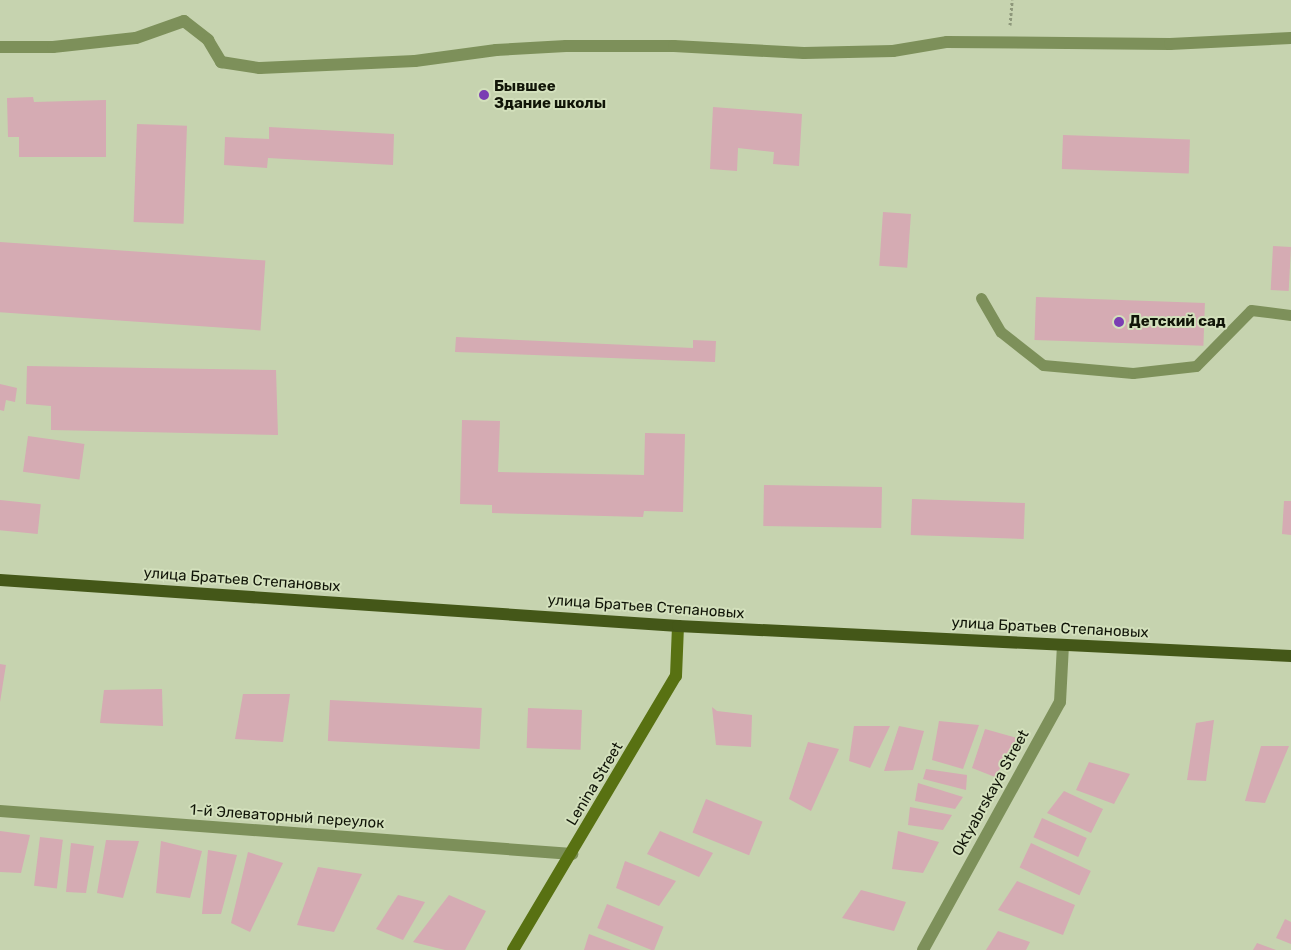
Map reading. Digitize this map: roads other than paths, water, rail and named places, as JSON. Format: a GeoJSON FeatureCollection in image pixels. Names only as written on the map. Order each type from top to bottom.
{"type":"FeatureCollection","features":[{"type":"Feature","properties":{"kind":"main road","name":"улица Братьев Степановых"},"geometry":{"type":"LineString","coordinates":[[0,580],[678,626],[1291,656]]}},
{"type":"Feature","properties":{"kind":"main road","name":"Lenina Street"},"geometry":{"type":"LineString","coordinates":[[513,950],[572,854],[676,676],[678,626]]}},
{"type":"Feature","properties":{"kind":"street"},"geometry":{"type":"LineString","coordinates":[[0,47],[52,47],[136,38],[184,21],[208,40],[221,62],[260,68],[415,61],[496,50],[566,46],[674,46],[804,53],[892,51],[947,42],[1170,44],[1291,38]]}},
{"type":"Feature","properties":{"kind":"street","name":"Oktyabrskaya Street"},"geometry":{"type":"LineString","coordinates":[[923,950],[1060,702],[1064,645]]}},
{"type":"Feature","properties":{"kind":"street","name":"1-й Элеваторный переулок"},"geometry":{"type":"LineString","coordinates":[[0,811],[572,854]]}},
{"type":"Feature","properties":{"kind":"lane"},"geometry":{"type":"LineString","coordinates":[[981,298],[1001,332],[1043,365],[1133,373],[1196,366],[1251,310],[1291,316]]}},
{"type":"Feature","properties":{"kind":"place","name":"Бывшее Здание школы"},"geometry":{"type":"Point","coordinates":[484,95]}},
{"type":"Feature","properties":{"kind":"place","name":"Детский сад"},"geometry":{"type":"Point","coordinates":[1119,322]}}]}
